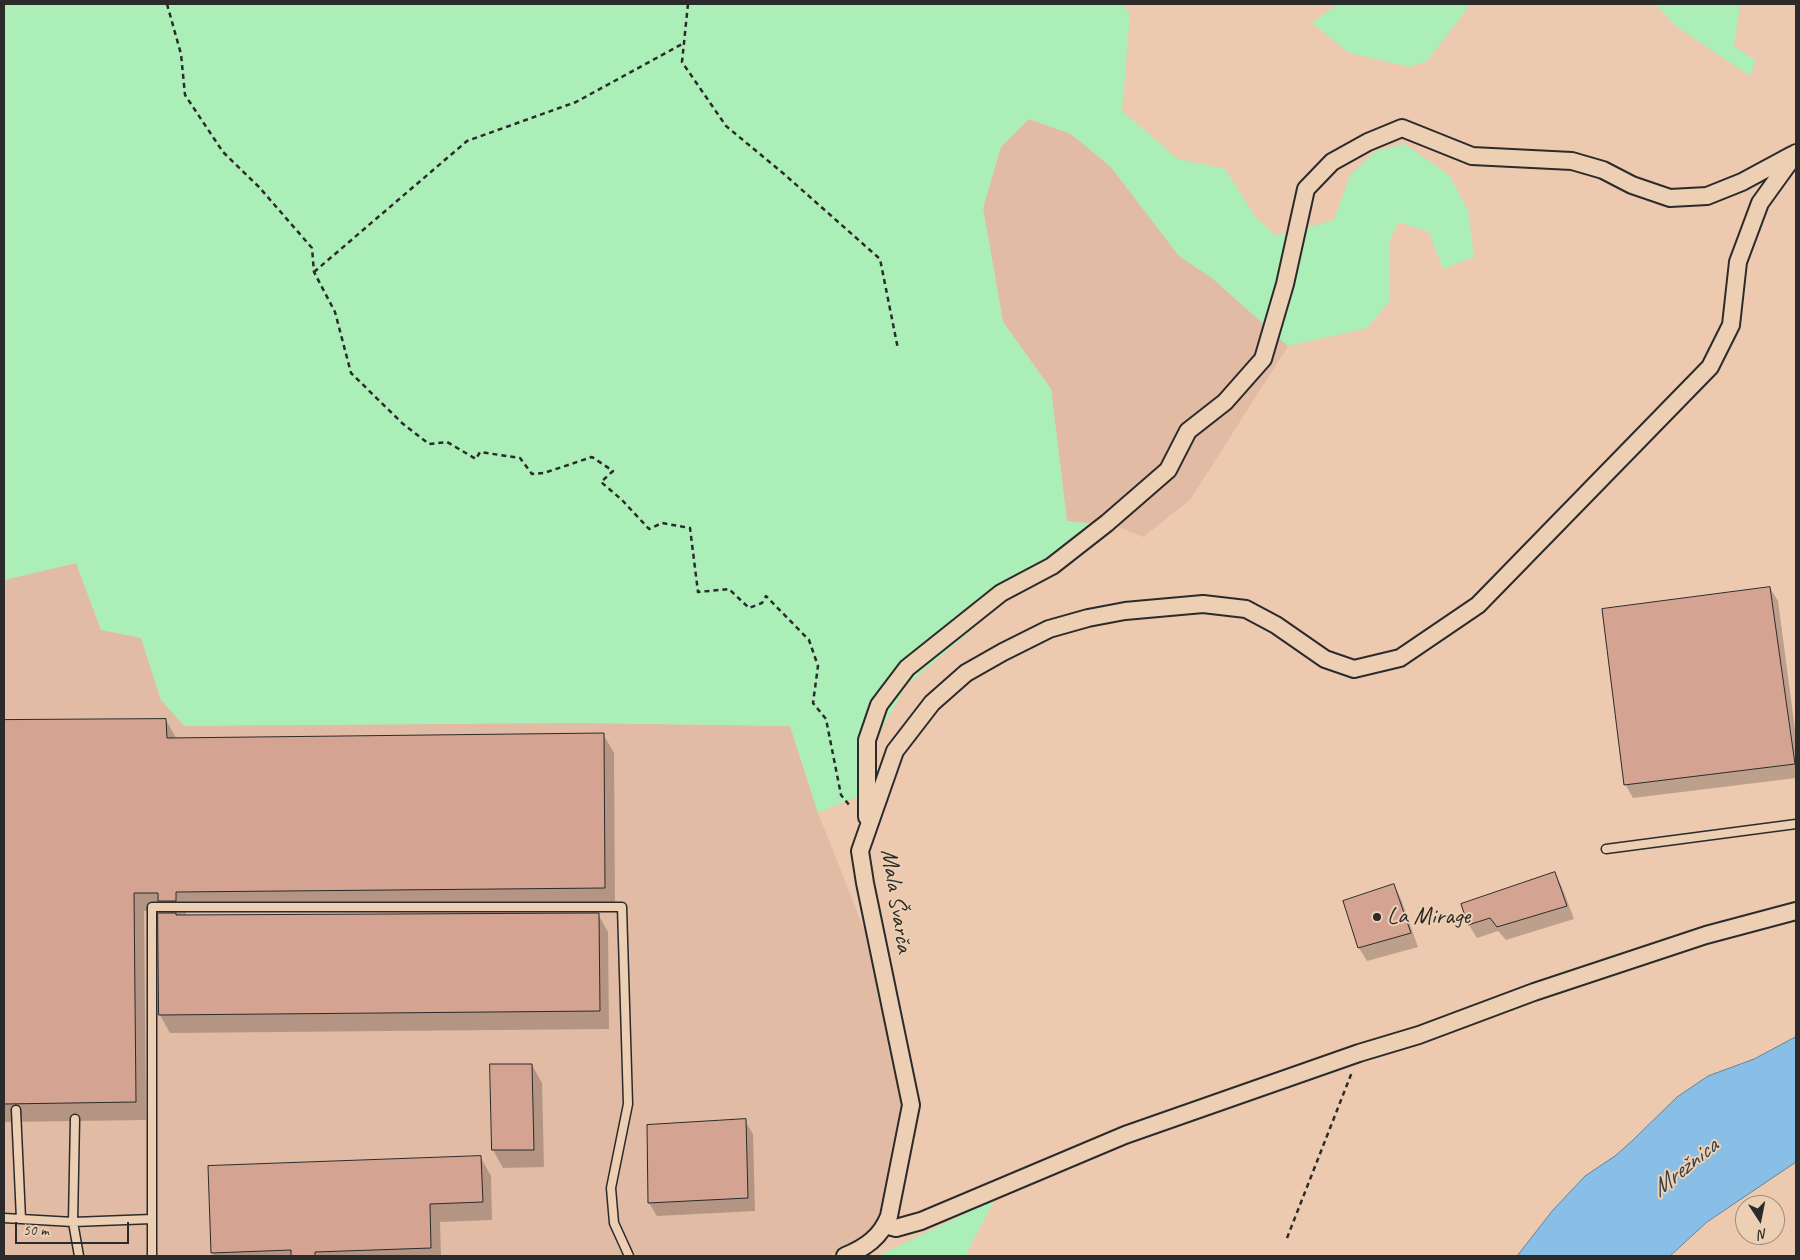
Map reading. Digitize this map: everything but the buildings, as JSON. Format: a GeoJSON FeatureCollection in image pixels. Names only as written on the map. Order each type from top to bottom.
{"type":"FeatureCollection","features":[{"type":"Feature","properties":{"kind":"street"},"geometry":{"type":"LineString","coordinates":[[867,826],[867,740],[879,705],[907,668],[1001,593],[1052,566],[1108,523],[1168,470],[1188,431],[1225,402],[1263,358],[1285,284],[1306,189],[1332,162],[1368,142],[1402,128],[1472,156],[1572,161],[1603,170],[1632,185],[1670,198],[1707,196],[1742,182],[1796,153]]}},
{"type":"Feature","properties":{"kind":"street","name":"Mala Švarča"},"geometry":{"type":"LineString","coordinates":[[845,1256],[868,1244],[879,1235],[885,1226],[889,1216],[911,1105],[860,851],[867,826],[896,751],[932,703],[966,673],[1049,629],[1088,618],[1124,611],[1203,604],[1246,609],[1276,625],[1325,659],[1354,669],[1400,658],[1478,605],[1710,367],[1731,324],[1738,262],[1760,203],[1796,153]]}},
{"type":"Feature","properties":{"kind":"street"},"geometry":{"type":"LineString","coordinates":[[885,1226],[896,1228],[921,1221],[1125,1135],[1359,1053],[1419,1035],[1534,992],[1706,935],[1796,911]]}},
{"type":"Feature","properties":{"kind":"lane"},"geometry":{"type":"LineString","coordinates":[[1606,849],[1796,824]]}},
{"type":"Feature","properties":{"kind":"lane"},"geometry":{"type":"LineString","coordinates":[[152,1256],[152,907],[622,907],[628,1104],[611,1188],[614,1223],[630,1256]]}},
{"type":"Feature","properties":{"kind":"lane"},"geometry":{"type":"LineString","coordinates":[[16,1110],[21,1219]]}},
{"type":"Feature","properties":{"kind":"lane"},"geometry":{"type":"LineString","coordinates":[[75,1120],[73,1222],[79,1256]]}},
{"type":"Feature","properties":{"kind":"lane"},"geometry":{"type":"LineString","coordinates":[[4,1218],[73,1222],[152,1219]]}},
{"type":"Feature","properties":{"kind":"path"},"geometry":{"type":"LineString","coordinates":[[167,4],[181,54],[185,95],[223,152],[259,187],[312,248],[314,272],[335,312],[351,373],[402,422],[429,444],[447,442],[476,458],[480,452],[520,458],[532,474],[544,473],[592,457],[614,471],[601,482],[622,500],[649,529],[662,523],[690,528],[698,592],[729,589],[749,608],[762,603],[766,596],[809,640],[818,666],[813,703],[826,719],[841,795],[867,826]]}},
{"type":"Feature","properties":{"kind":"path"},"geometry":{"type":"LineString","coordinates":[[688,4],[682,62],[726,126],[784,174],[880,259],[898,349]]}},
{"type":"Feature","properties":{"kind":"path"},"geometry":{"type":"LineString","coordinates":[[314,272],[467,141],[576,102],[684,43]]}},
{"type":"Feature","properties":{"kind":"path"},"geometry":{"type":"LineString","coordinates":[[1287,1238],[1359,1053]]}},
{"type":"Feature","properties":{"kind":"shaded area"},"geometry":{"type":"Polygon","coordinates":[[[1029,119],[1071,134],[1111,167],[1179,256],[1212,278],[1288,346],[1190,500],[1143,537],[1116,526],[1067,521],[1051,389],[1003,322],[983,208],[1001,147],[1029,119]]]}},
{"type":"Feature","properties":{"kind":"shaded area"},"geometry":{"type":"Polygon","coordinates":[[[76,563],[101,629],[141,638],[161,700],[584,723],[790,726],[818,813],[872,949],[901,1102],[878,1219],[862,1242],[827,1256],[4,1256],[4,580],[76,563]]]}},
{"type":"Feature","properties":{"kind":"green space"},"geometry":{"type":"Polygon","coordinates":[[[4,4],[1121,4],[1130,14],[1122,111],[1178,159],[1225,169],[1254,215],[1276,236],[1334,220],[1350,175],[1375,151],[1405,144],[1449,175],[1468,210],[1474,257],[1443,269],[1429,232],[1399,222],[1389,241],[1390,301],[1367,328],[1288,346],[1212,278],[1179,256],[1111,167],[1071,134],[1029,119],[1001,147],[983,208],[1003,322],[1051,389],[1067,521],[1116,526],[1065,568],[1012,595],[906,686],[877,737],[873,790],[818,813],[790,726],[584,723],[184,726],[161,700],[141,638],[101,630],[76,563],[4,580],[4,4]]]}},
{"type":"Feature","properties":{"kind":"green space"},"geometry":{"type":"Polygon","coordinates":[[[1338,4],[1471,4],[1427,61],[1410,67],[1349,53],[1312,23],[1338,4]]]}},
{"type":"Feature","properties":{"kind":"green space"},"geometry":{"type":"Polygon","coordinates":[[[1652,4],[1740,4],[1734,46],[1756,61],[1750,76],[1677,27],[1657,6],[1652,4]]]}},
{"type":"Feature","properties":{"kind":"green space"},"geometry":{"type":"Polygon","coordinates":[[[995,1199],[967,1252],[968,1256],[878,1256],[995,1199]]]}},
{"type":"Feature","properties":{"kind":"water","name":"Mrežnica"},"geometry":{"type":"Polygon","coordinates":[[[1796,1037],[1796,1162],[1747,1195],[1735,1195],[1735,1203],[1707,1222],[1670,1256],[1517,1256],[1553,1210],[1585,1176],[1615,1156],[1677,1097],[1708,1076],[1754,1059],[1796,1037]]]}},
{"type":"Feature","properties":{"kind":"place","name":"La Mirage"},"geometry":{"type":"Point","coordinates":[1377,917]}}]}
